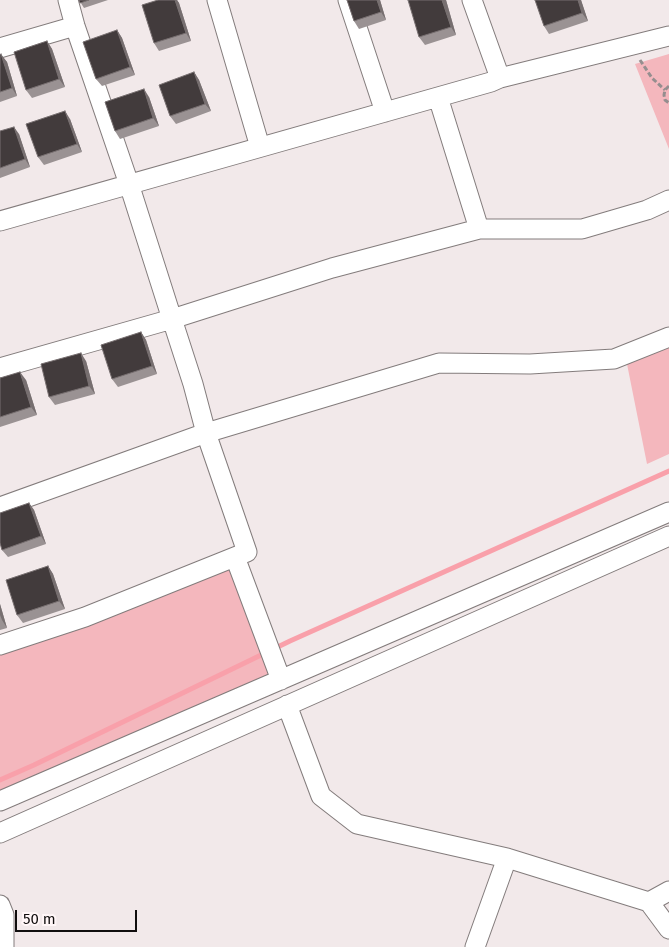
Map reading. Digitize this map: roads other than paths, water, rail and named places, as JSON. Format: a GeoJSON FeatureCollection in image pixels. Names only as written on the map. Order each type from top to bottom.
{"type":"FeatureCollection","features":[{"type":"Feature","properties":{"kind":"street"},"geometry":{"type":"LineString","coordinates":[[0,645],[85,617],[247,552],[206,433],[193,384],[68,0]]}},
{"type":"Feature","properties":{"kind":"street"},"geometry":{"type":"LineString","coordinates":[[217,0],[260,147]]}},
{"type":"Feature","properties":{"kind":"street"},"geometry":{"type":"LineString","coordinates":[[348,0],[385,112]]}},
{"type":"Feature","properties":{"kind":"street"},"geometry":{"type":"LineString","coordinates":[[472,0],[500,78]]}},
{"type":"Feature","properties":{"kind":"street"},"geometry":{"type":"LineString","coordinates":[[0,48],[75,26]]}},
{"type":"Feature","properties":{"kind":"street"},"geometry":{"type":"LineString","coordinates":[[0,221],[500,78],[669,36]]}},
{"type":"Feature","properties":{"kind":"street"},"geometry":{"type":"LineString","coordinates":[[438,97],[479,229]]}},
{"type":"Feature","properties":{"kind":"street"},"geometry":{"type":"LineString","coordinates":[[0,368],[172,319],[332,268],[479,229],[582,229],[647,210],[669,200]]}},
{"type":"Feature","properties":{"kind":"street"},"geometry":{"type":"LineString","coordinates":[[0,507],[206,433],[439,362],[530,364],[614,359],[669,337]]}},
{"type":"Feature","properties":{"kind":"street"},"geometry":{"type":"LineString","coordinates":[[0,801],[669,512]]}},
{"type":"Feature","properties":{"kind":"street"},"geometry":{"type":"LineString","coordinates":[[0,833],[669,536]]}},
{"type":"Feature","properties":{"kind":"street"},"geometry":{"type":"LineString","coordinates":[[235,557],[281,680]]}},
{"type":"Feature","properties":{"kind":"street"},"geometry":{"type":"LineString","coordinates":[[287,705],[321,796],[357,824],[507,858],[649,902],[669,929]]}},
{"type":"Feature","properties":{"kind":"street"},"geometry":{"type":"LineString","coordinates":[[475,947],[507,858]]}},
{"type":"Feature","properties":{"kind":"street"},"geometry":{"type":"LineString","coordinates":[[649,902],[669,891]]}},
{"type":"Feature","properties":{"kind":"street"},"geometry":{"type":"LineString","coordinates":[[0,906],[4,915],[4,947]]}},
{"type":"Feature","properties":{"kind":"waterway"},"geometry":{"type":"LineString","coordinates":[[0,780],[290,641],[669,471]]}}]}
